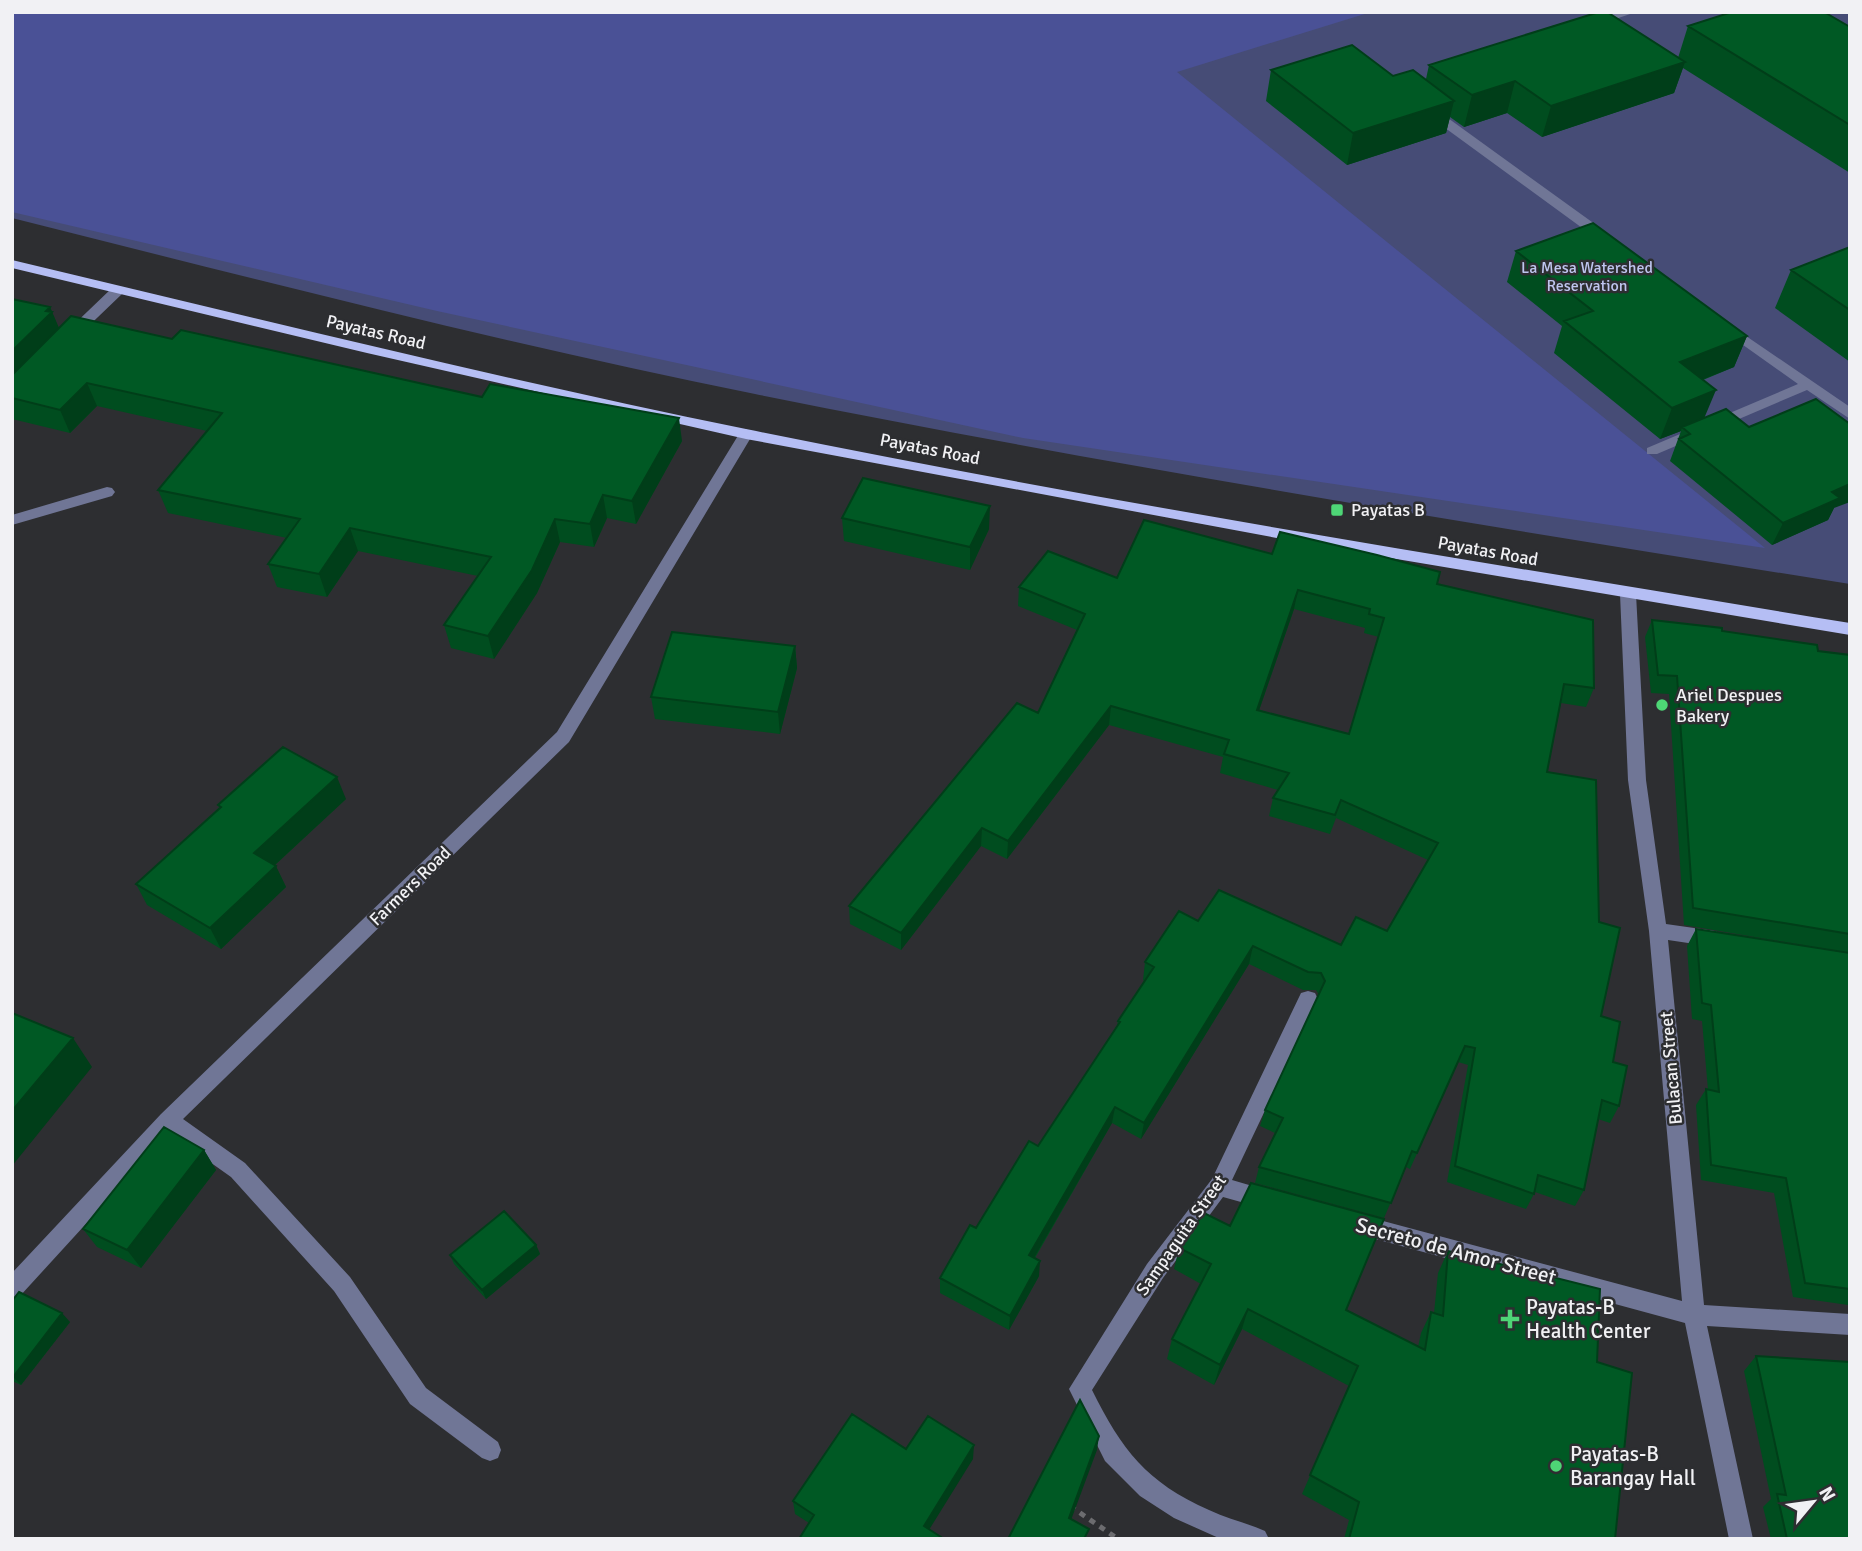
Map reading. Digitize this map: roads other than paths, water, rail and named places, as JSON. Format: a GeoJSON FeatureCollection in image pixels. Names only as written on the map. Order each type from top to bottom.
{"type":"FeatureCollection","features":[{"type":"Feature","properties":{"kind":"main road","name":"Payatas Road"},"geometry":{"type":"LineString","coordinates":[[12,264],[117,291],[746,434],[1628,594],[1850,629]]}},
{"type":"Feature","properties":{"kind":"street"},"geometry":{"type":"LineString","coordinates":[[1578,28],[1630,12]]}},
{"type":"Feature","properties":{"kind":"street"},"geometry":{"type":"LineString","coordinates":[[1418,103],[1618,248]]}},
{"type":"Feature","properties":{"kind":"street"},"geometry":{"type":"LineString","coordinates":[[57,349],[117,291]]}},
{"type":"Feature","properties":{"kind":"street"},"geometry":{"type":"LineString","coordinates":[[1718,320],[1850,414]]}},
{"type":"Feature","properties":{"kind":"street"},"geometry":{"type":"LineString","coordinates":[[1652,452],[1807,384]]}},
{"type":"Feature","properties":{"kind":"street","name":"Farmers Road"},"geometry":{"type":"LineString","coordinates":[[12,1289],[168,1120],[563,737],[746,434]]}},
{"type":"Feature","properties":{"kind":"street"},"geometry":{"type":"LineString","coordinates":[[12,520],[107,492]]}},
{"type":"Feature","properties":{"kind":"street","name":"Bulacan Street"},"geometry":{"type":"LineString","coordinates":[[1628,594],[1637,780],[1658,930],[1694,1315],[1741,1539]]}},
{"type":"Feature","properties":{"kind":"street"},"geometry":{"type":"LineString","coordinates":[[1658,930],[1740,943]]}},
{"type":"Feature","properties":{"kind":"street","name":"Sampaguita Street"},"geometry":{"type":"LineString","coordinates":[[1257,1539],[1207,1524],[1152,1490],[1118,1459],[1080,1389],[1155,1271],[1219,1186],[1308,999]]}},
{"type":"Feature","properties":{"kind":"street"},"geometry":{"type":"LineString","coordinates":[[168,1120],[238,1170],[342,1284],[418,1396],[490,1450]]}},
{"type":"Feature","properties":{"kind":"street"},"geometry":{"type":"LineString","coordinates":[[1219,1186],[1285,1204]]}},
{"type":"Feature","properties":{"kind":"street","name":"Secreto de Amor Street"},"geometry":{"type":"LineString","coordinates":[[1338,1218],[1694,1315],[1850,1325]]}},
{"type":"Feature","properties":{"kind":"place","name":"Payatas B"},"geometry":{"type":"Point","coordinates":[1337,510]}},
{"type":"Feature","properties":{"kind":"place","name":"Ariel Despues Bakery"},"geometry":{"type":"Point","coordinates":[1662,705]}},
{"type":"Feature","properties":{"kind":"place","name":"Payatas-B Health Center"},"geometry":{"type":"Point","coordinates":[1510,1319]}},
{"type":"Feature","properties":{"kind":"place","name":"Payatas-B Barangay Hall"},"geometry":{"type":"Point","coordinates":[1556,1466]}},
{"type":"Feature","properties":{"kind":"park label","name":"La Mesa Watershed Reservation"},"geometry":{"type":"Point","coordinates":[1587,276]}}]}
